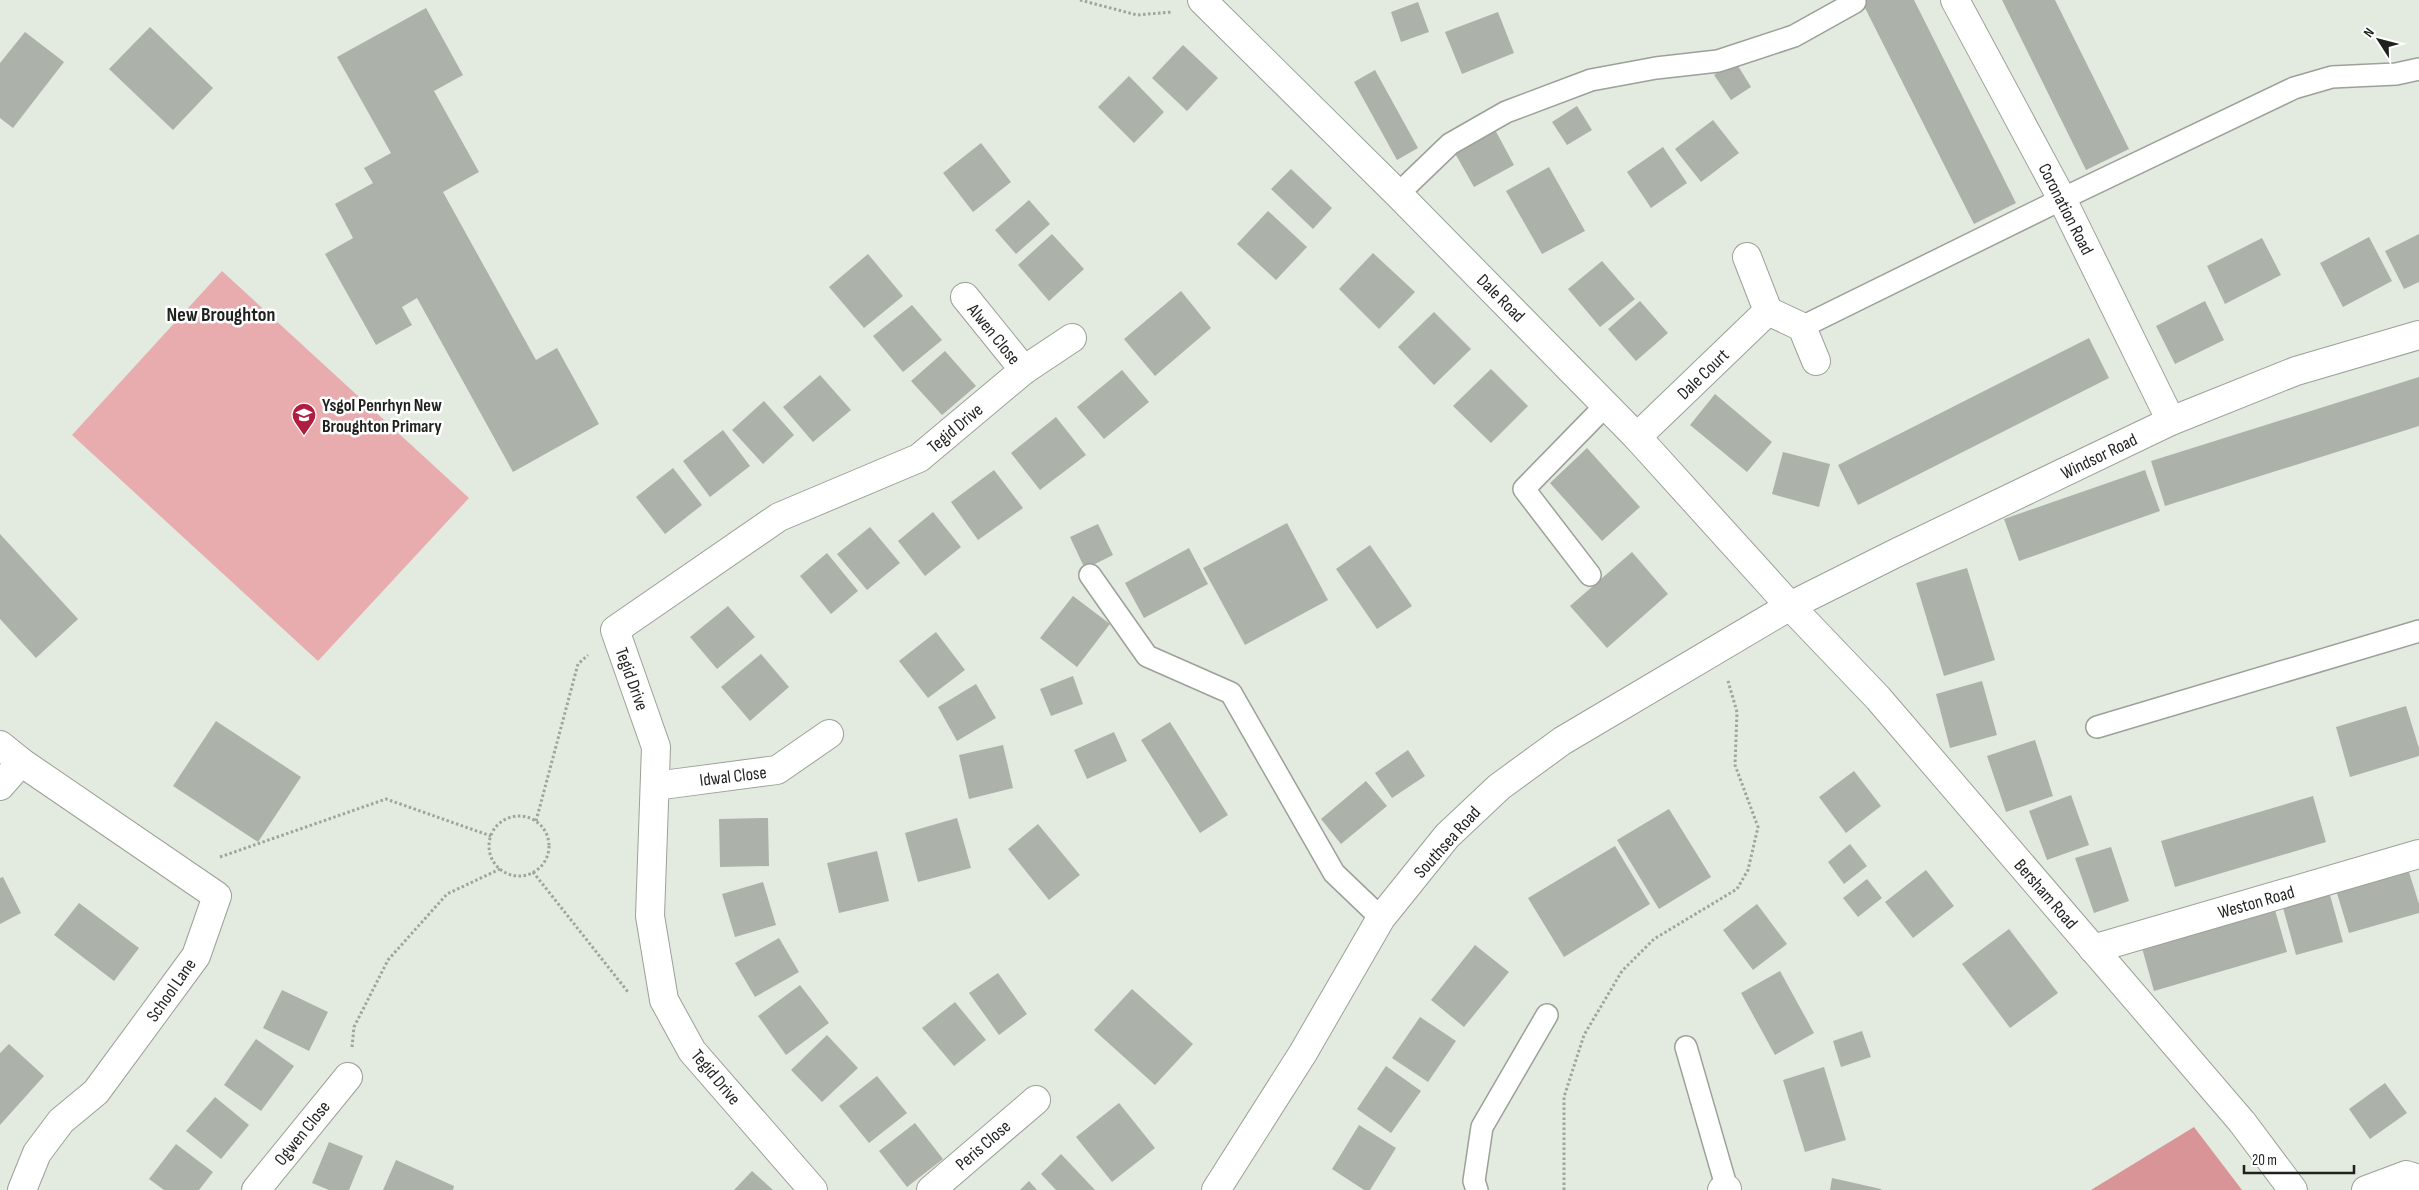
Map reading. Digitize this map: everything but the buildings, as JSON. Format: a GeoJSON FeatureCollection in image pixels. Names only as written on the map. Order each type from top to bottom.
{"type":"FeatureCollection","features":[{"type":"Feature","properties":{"kind":"street","name":"Coronation Road"},"geometry":{"type":"LineString","coordinates":[[1955,0],[2062,199],[2171,421]]}},
{"type":"Feature","properties":{"kind":"street","name":"Dale Road"},"geometry":{"type":"LineString","coordinates":[[1206,4],[1398,194],[1637,436],[1790,606]]}},
{"type":"Feature","properties":{"kind":"street"},"geometry":{"type":"LineString","coordinates":[[1747,257],[1768,311],[1802,327],[1816,361]]}},
{"type":"Feature","properties":{"kind":"street","name":"Alwen Close"},"geometry":{"type":"LineString","coordinates":[[965,297],[1024,370]]}},
{"type":"Feature","properties":{"kind":"street","name":"Dale Court"},"geometry":{"type":"LineString","coordinates":[[1637,436],[1768,311]]}},
{"type":"Feature","properties":{"kind":"street","name":"Windsor Road"},"geometry":{"type":"LineString","coordinates":[[1790,606],[2171,421],[2296,371],[2419,335]]}},
{"type":"Feature","properties":{"kind":"street","name":"Tegid Drive"},"geometry":{"type":"LineString","coordinates":[[813,1190],[692,1051],[664,1000],[650,916],[656,747],[615,630],[779,517],[919,458],[1024,370],[1072,338]]}},
{"type":"Feature","properties":{"kind":"street","name":"Southsea Road"},"geometry":{"type":"LineString","coordinates":[[1216,1190],[1303,1053],[1382,918],[1448,836],[1499,788],[1562,741],[1790,606]]}},
{"type":"Feature","properties":{"kind":"street","name":"Bersham Road"},"geometry":{"type":"LineString","coordinates":[[1790,606],[1878,698],[2242,1122],[2293,1190]]}},
{"type":"Feature","properties":{"kind":"street","name":"Idwal Close"},"geometry":{"type":"LineString","coordinates":[[655,786],[777,770],[828,734]]}},
{"type":"Feature","properties":{"kind":"street","name":"School Lane"},"geometry":{"type":"LineString","coordinates":[[0,745],[21,762],[217,896],[196,956],[96,1092],[62,1121],[37,1152],[22,1190]]}},
{"type":"Feature","properties":{"kind":"street"},"geometry":{"type":"LineString","coordinates":[[0,786],[21,762]]}},
{"type":"Feature","properties":{"kind":"street","name":"Weston Road"},"geometry":{"type":"LineString","coordinates":[[2093,949],[2419,854]]}},
{"type":"Feature","properties":{"kind":"street","name":"Ogwen Close"},"geometry":{"type":"LineString","coordinates":[[256,1190],[348,1077]]}},
{"type":"Feature","properties":{"kind":"street","name":"Peris Close"},"geometry":{"type":"LineString","coordinates":[[931,1190],[1036,1100]]}},
{"type":"Feature","properties":{"kind":"street"},"geometry":{"type":"LineString","coordinates":[[2366,1190],[2406,1175],[2419,1179]]}},
{"type":"Feature","properties":{"kind":"lane"},"geometry":{"type":"LineString","coordinates":[[1398,194],[1450,144],[1506,112],[1591,80],[1656,68],[1718,61],[1794,36],[1855,2]]}},
{"type":"Feature","properties":{"kind":"lane"},"geometry":{"type":"LineString","coordinates":[[1802,327],[2062,199],[2294,88],[2332,77],[2396,74],[2419,69]]}},
{"type":"Feature","properties":{"kind":"lane"},"geometry":{"type":"LineString","coordinates":[[1590,575],[1524,489],[1606,405]]}},
{"type":"Feature","properties":{"kind":"lane"},"geometry":{"type":"LineString","coordinates":[[1090,575],[1147,656],[1231,693],[1334,873],[1382,918]]}},
{"type":"Feature","properties":{"kind":"lane"},"geometry":{"type":"LineString","coordinates":[[2097,727],[2419,631]]}},
{"type":"Feature","properties":{"kind":"lane"},"geometry":{"type":"LineString","coordinates":[[1477,1190],[1474,1181],[1482,1127],[1547,1015]]}},
{"type":"Feature","properties":{"kind":"lane"},"geometry":{"type":"LineString","coordinates":[[1686,1047],[1725,1189]]}},
{"type":"Feature","properties":{"kind":"path"},"geometry":{"type":"LineString","coordinates":[[1080,0],[1137,15],[1206,4]]}},
{"type":"Feature","properties":{"kind":"path"},"geometry":{"type":"LineString","coordinates":[[536,821],[578,664],[615,630]]}},
{"type":"Feature","properties":{"kind":"path"},"geometry":{"type":"LineString","coordinates":[[1564,1190],[1564,1097],[1584,1035],[1622,971],[1654,939],[1737,888],[1748,870],[1758,827],[1735,765],[1737,712],[1717,648]]}},
{"type":"Feature","properties":{"kind":"path"},"geometry":{"type":"LineString","coordinates":[[179,871],[386,799],[491,836]]}},
{"type":"Feature","properties":{"kind":"path"},"geometry":{"type":"LineString","coordinates":[[518,816],[536,821],[547,837],[547,857],[533,872],[516,876],[500,869],[490,854],[491,836],[501,822],[509,818],[518,816]]}},
{"type":"Feature","properties":{"kind":"path"},"geometry":{"type":"LineString","coordinates":[[348,1077],[354,1027],[388,960],[447,894],[500,869]]}},
{"type":"Feature","properties":{"kind":"path"},"geometry":{"type":"LineString","coordinates":[[533,872],[632,997]]}},
{"type":"Feature","properties":{"kind":"shaded area"},"geometry":{"type":"Polygon","coordinates":[[[222,271],[469,498],[318,661],[72,435],[222,271]]]}},
{"type":"Feature","properties":{"kind":"shaded area"},"geometry":{"type":"Polygon","coordinates":[[[2194,1127],[2242,1190],[2091,1190],[2194,1127]]]}},
{"type":"Feature","properties":{"kind":"place","name":"Ysgol Penrhyn New Broughton Primary"},"geometry":{"type":"Point","coordinates":[304,436]}},
{"type":"Feature","properties":{"kind":"district","name":"New Broughton"},"geometry":{"type":"Point","coordinates":[221,314]}}]}
